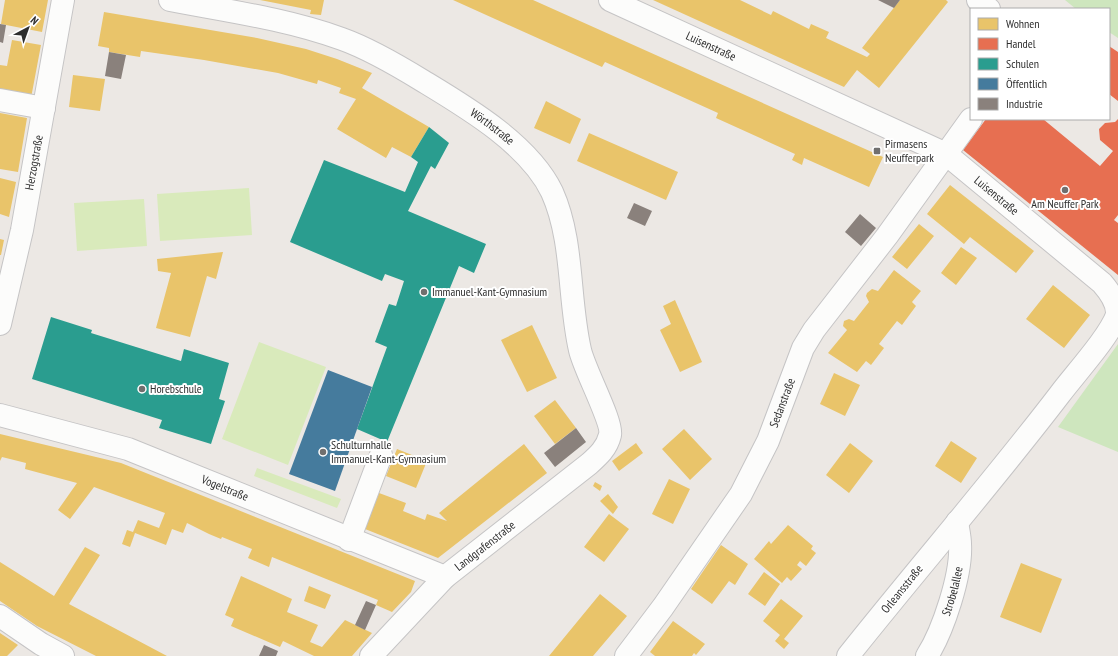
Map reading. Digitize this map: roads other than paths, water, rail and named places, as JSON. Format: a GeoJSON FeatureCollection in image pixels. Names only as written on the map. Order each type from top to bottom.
{"type":"FeatureCollection","features":[{"type":"Feature","properties":{"kind":"street","name":"Herzogstraße"},"geometry":{"type":"LineString","coordinates":[[0,324],[22,230],[62,0]]}},
{"type":"Feature","properties":{"kind":"street","name":"Wörthstraße"},"geometry":{"type":"LineString","coordinates":[[170,0],[289,24],[321,32],[360,46],[454,100],[494,128],[514,145],[545,181],[555,201],[567,253],[580,351],[587,374],[610,424],[611,433],[607,444]]}},
{"type":"Feature","properties":{"kind":"street","name":"Luisenstraße"},"geometry":{"type":"LineString","coordinates":[[610,0],[946,154],[1111,292],[1116,303],[1117,313],[1106,333],[1036,426],[957,522]]}},
{"type":"Feature","properties":{"kind":"street"},"geometry":{"type":"LineString","coordinates":[[978,0],[988,8]]}},
{"type":"Feature","properties":{"kind":"street"},"geometry":{"type":"LineString","coordinates":[[0,100],[44,108]]}},
{"type":"Feature","properties":{"kind":"street","name":"Sedanstraße"},"geometry":{"type":"LineString","coordinates":[[626,656],[663,607],[741,494],[768,441],[803,348],[814,330],[887,236],[970,120]]}},
{"type":"Feature","properties":{"kind":"street","name":"Vogelstraße"},"geometry":{"type":"LineString","coordinates":[[0,415],[128,449],[350,540],[445,577]]}},
{"type":"Feature","properties":{"kind":"street","name":"Landgrafenstraße"},"geometry":{"type":"LineString","coordinates":[[371,656],[445,577],[589,464],[607,444]]}},
{"type":"Feature","properties":{"kind":"street"},"geometry":{"type":"LineString","coordinates":[[350,540],[381,455]]}},
{"type":"Feature","properties":{"kind":"street","name":"Orleansstraße"},"geometry":{"type":"LineString","coordinates":[[848,656],[957,522]]}},
{"type":"Feature","properties":{"kind":"street","name":"Strobelallee"},"geometry":{"type":"LineString","coordinates":[[927,656],[942,625],[958,570],[960,544],[957,522]]}},
{"type":"Feature","properties":{"kind":"street"},"geometry":{"type":"LineString","coordinates":[[0,616],[35,650],[63,656]]}},
{"type":"Feature","properties":{"kind":"place","name":"Pirmasens Neufferpark"},"geometry":{"type":"Point","coordinates":[877,151]}},
{"type":"Feature","properties":{"kind":"place","name":"Am Neuffer Park"},"geometry":{"type":"Point","coordinates":[1065,190]}},
{"type":"Feature","properties":{"kind":"place","name":"Immanuel-Kant-Gymnasium"},"geometry":{"type":"Point","coordinates":[424,292]}},
{"type":"Feature","properties":{"kind":"place","name":"Horebschule"},"geometry":{"type":"Point","coordinates":[142,389]}},
{"type":"Feature","properties":{"kind":"place","name":"Schulturnhalle Immanuel-Kant-Gymnasium"},"geometry":{"type":"Point","coordinates":[323,452]}}]}
